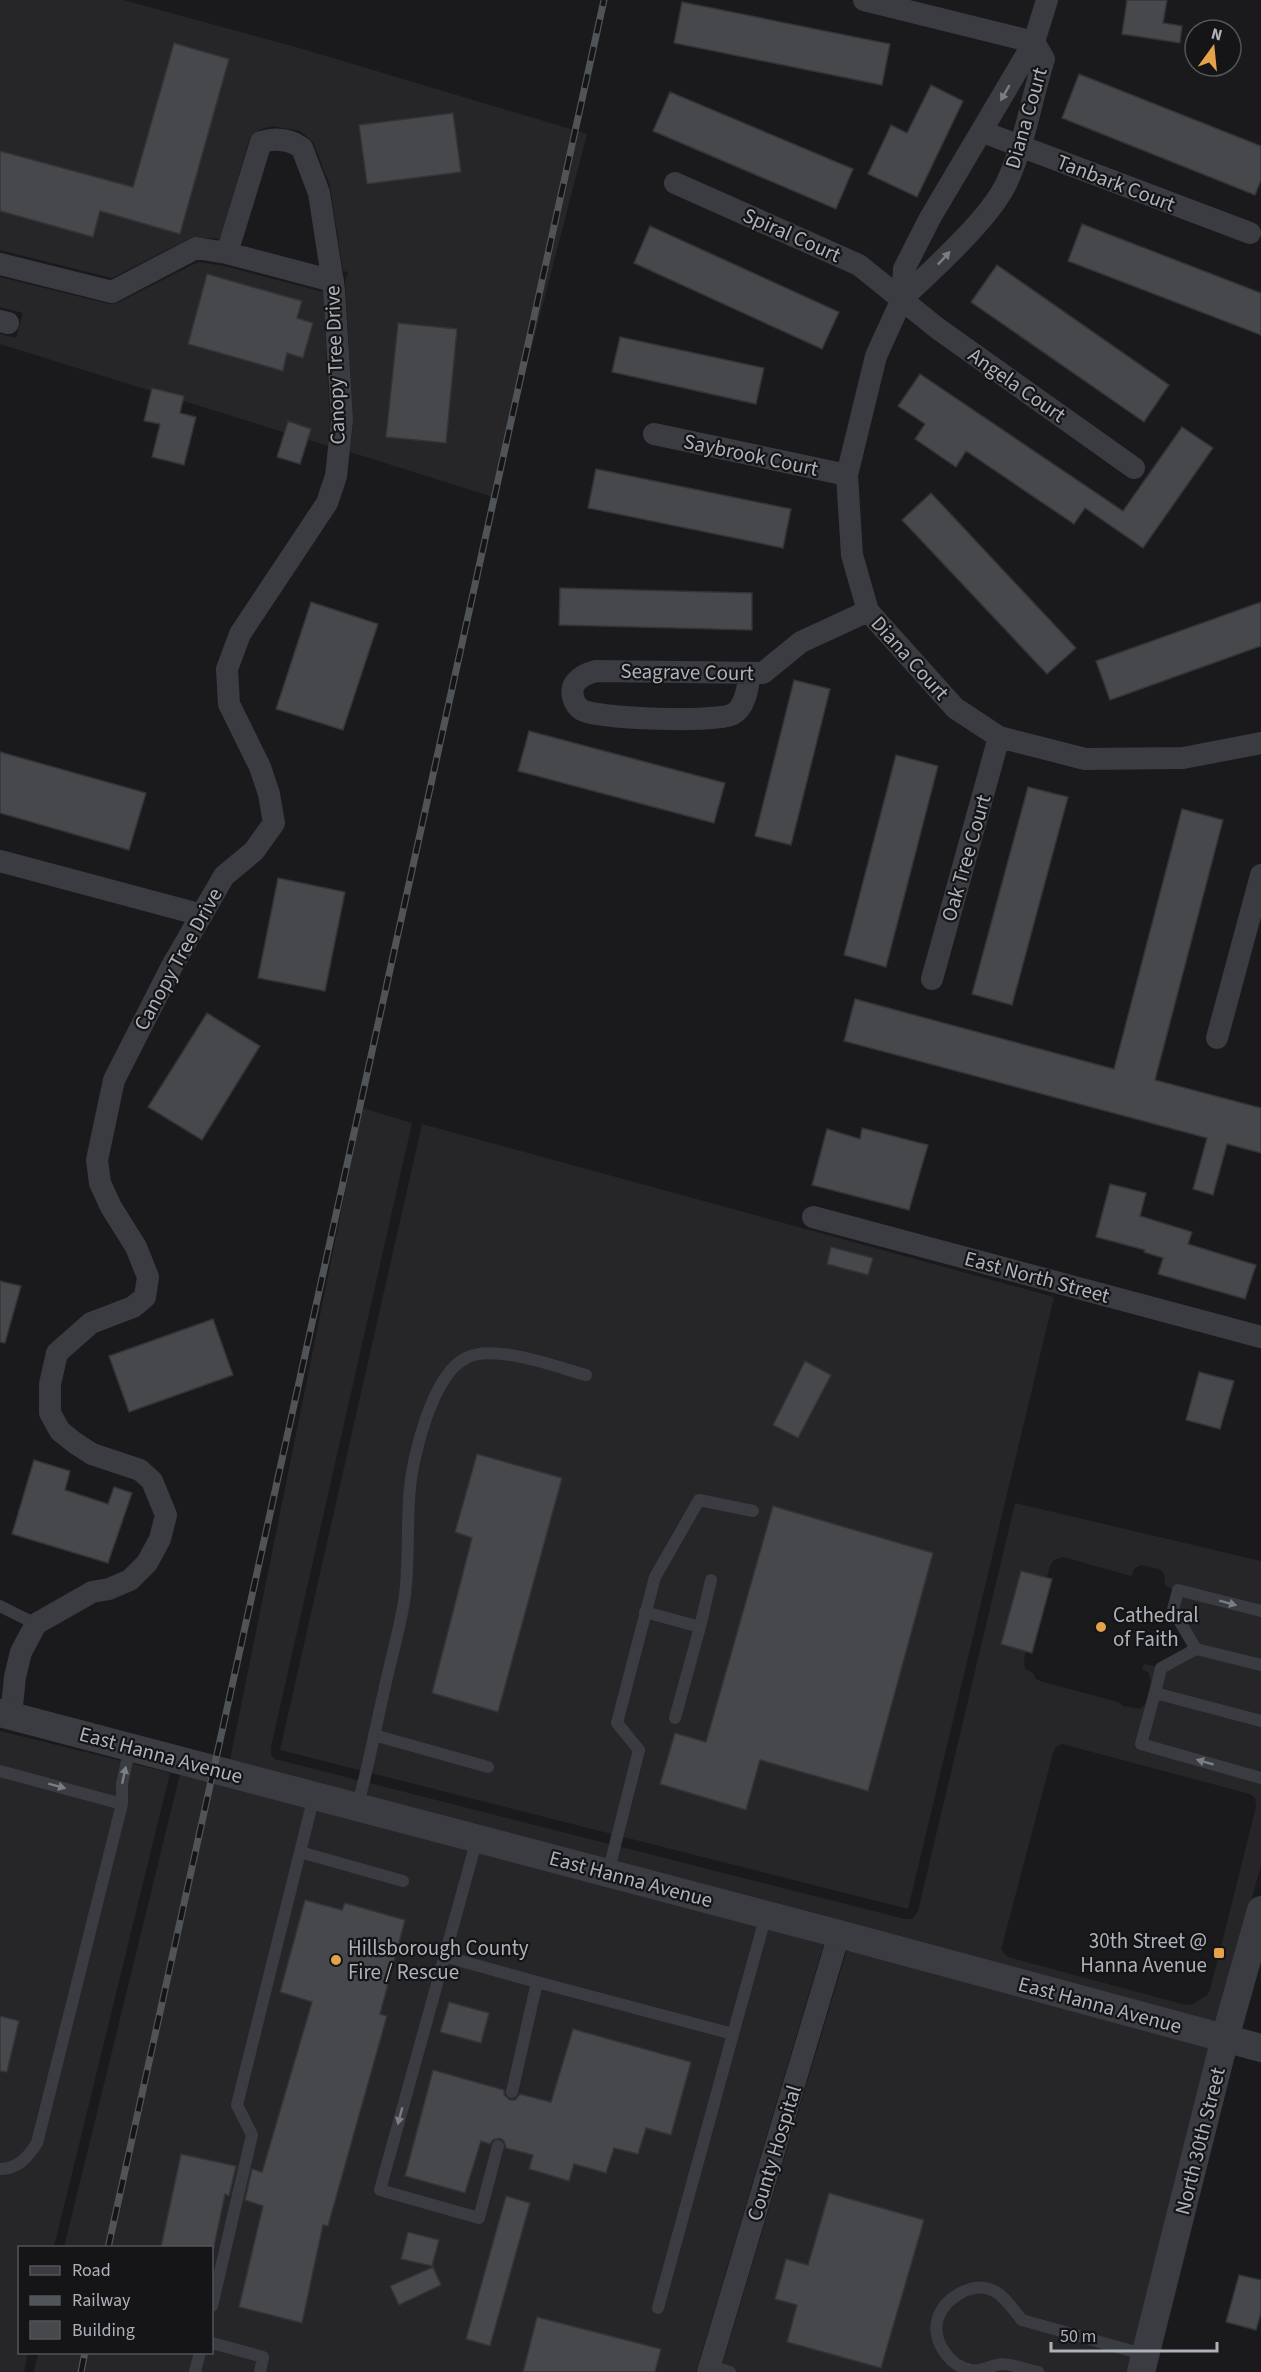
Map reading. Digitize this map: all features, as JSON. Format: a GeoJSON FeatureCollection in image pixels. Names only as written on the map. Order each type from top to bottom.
{"type":"FeatureCollection","features":[{"type":"Feature","properties":{"kind":"street"},"geometry":{"type":"LineString","coordinates":[[864,0],[1034,42]]}},
{"type":"Feature","properties":{"kind":"street","name":"Diana Court"},"geometry":{"type":"LineString","coordinates":[[902,299],[904,269],[930,219],[1034,42],[1047,0]]}},
{"type":"Feature","properties":{"kind":"street","name":"Diana Court"},"geometry":{"type":"LineString","coordinates":[[1034,42],[1044,59],[1021,147],[1006,185],[984,216],[902,299],[876,356],[848,475],[852,555],[868,611],[955,708],[999,737],[1085,759],[1183,758],[1261,743]]}},
{"type":"Feature","properties":{"kind":"street","name":"Tanbark Court"},"geometry":{"type":"LineString","coordinates":[[983,132],[1250,233]]}},
{"type":"Feature","properties":{"kind":"street","name":"Canopy Tree Drive"},"geometry":{"type":"LineString","coordinates":[[36,1624],[92,1592],[109,1589],[130,1580],[147,1563],[160,1539],[166,1515],[152,1481],[140,1470],[92,1454],[60,1431],[50,1413],[50,1384],[57,1353],[91,1323],[133,1307],[145,1297],[148,1277],[136,1247],[111,1207],[100,1183],[97,1160],[114,1080],[172,966],[224,876],[254,851],[274,823],[269,794],[260,767],[229,704],[227,669],[240,634],[327,503],[336,476],[342,420],[333,281],[319,193],[303,148],[290,141],[274,139],[261,142],[227,253]]}},
{"type":"Feature","properties":{"kind":"street","name":"Spiral Court"},"geometry":{"type":"LineString","coordinates":[[675,183],[859,265],[902,299]]}},
{"type":"Feature","properties":{"kind":"street"},"geometry":{"type":"LineString","coordinates":[[0,264],[112,292],[196,248],[227,253],[333,281]]}},
{"type":"Feature","properties":{"kind":"street","name":"Angela Court"},"geometry":{"type":"LineString","coordinates":[[902,299],[937,328],[1134,468]]}},
{"type":"Feature","properties":{"kind":"street","name":"Saybrook Court"},"geometry":{"type":"LineString","coordinates":[[654,434],[848,475]]}},
{"type":"Feature","properties":{"kind":"street","name":"Seagrave Court"},"geometry":{"type":"LineString","coordinates":[[750,673],[742,705],[734,714],[718,718],[633,719],[581,710],[574,701],[572,688],[576,681],[585,674],[596,671],[763,673],[801,642],[868,611]]}},
{"type":"Feature","properties":{"kind":"street","name":"Oak Tree Court"},"geometry":{"type":"LineString","coordinates":[[932,979],[999,737]]}},
{"type":"Feature","properties":{"kind":"street"},"geometry":{"type":"LineString","coordinates":[[0,861],[202,915]]}},
{"type":"Feature","properties":{"kind":"street"},"geometry":{"type":"LineString","coordinates":[[1217,1038],[1261,875]]}},
{"type":"Feature","properties":{"kind":"street","name":"East North Street"},"geometry":{"type":"LineString","coordinates":[[813,1217],[1261,1337]]}},
{"type":"Feature","properties":{"kind":"street"},"geometry":{"type":"LineString","coordinates":[[5,1714],[21,1652],[36,1624]]}},
{"type":"Feature","properties":{"kind":"street","name":"East Hanna Avenue"},"geometry":{"type":"LineString","coordinates":[[5,1714],[1261,2048]]}},
{"type":"Feature","properties":{"kind":"street","name":"North 30th Street"},"geometry":{"type":"LineString","coordinates":[[1143,2363],[1225,2038],[1261,1910]]}},
{"type":"Feature","properties":{"kind":"street","name":"County Hospital"},"geometry":{"type":"LineString","coordinates":[[716,2370],[839,1934]]}},
{"type":"Feature","properties":{"kind":"lane"},"geometry":{"type":"LineString","coordinates":[[357,1807],[404,1600],[410,1486],[428,1410],[436,1394],[456,1365],[465,1358],[481,1354],[512,1356],[586,1375]]}},
{"type":"Feature","properties":{"kind":"lane"},"geometry":{"type":"LineString","coordinates":[[608,1873],[639,1750],[617,1723],[655,1577],[699,1500],[753,1511]]}},
{"type":"Feature","properties":{"kind":"lane"},"geometry":{"type":"LineString","coordinates":[[675,1718],[711,1580]]}},
{"type":"Feature","properties":{"kind":"lane"},"geometry":{"type":"LineString","coordinates":[[1196,1649],[1173,1610],[1178,1590],[1261,1611]]}},
{"type":"Feature","properties":{"kind":"lane"},"geometry":{"type":"LineString","coordinates":[[0,1606],[36,1624]]}},
{"type":"Feature","properties":{"kind":"lane"},"geometry":{"type":"LineString","coordinates":[[645,1612],[700,1627]]}},
{"type":"Feature","properties":{"kind":"lane"},"geometry":{"type":"LineString","coordinates":[[1261,1665],[1196,1649],[1161,1668],[1141,1744],[1261,1778]]}},
{"type":"Feature","properties":{"kind":"lane"},"geometry":{"type":"LineString","coordinates":[[1155,1693],[1261,1721]]}},
{"type":"Feature","properties":{"kind":"lane"},"geometry":{"type":"LineString","coordinates":[[374,1735],[488,1767]]}},
{"type":"Feature","properties":{"kind":"lane"},"geometry":{"type":"LineString","coordinates":[[0,2169],[6,2169],[25,2161],[37,2143],[122,1804],[122,1784],[130,1747]]}},
{"type":"Feature","properties":{"kind":"lane"},"geometry":{"type":"LineString","coordinates":[[0,1771],[122,1804]]}},
{"type":"Feature","properties":{"kind":"lane"},"geometry":{"type":"LineString","coordinates":[[213,2302],[252,2135],[237,2105],[314,1796]]}},
{"type":"Feature","properties":{"kind":"lane"},"geometry":{"type":"LineString","coordinates":[[477,1839],[380,2190],[479,2218],[498,2146]]}},
{"type":"Feature","properties":{"kind":"lane"},"geometry":{"type":"LineString","coordinates":[[300,1852],[403,1881]]}},
{"type":"Feature","properties":{"kind":"lane"},"geometry":{"type":"LineString","coordinates":[[658,2308],[766,1915]]}},
{"type":"Feature","properties":{"kind":"lane"},"geometry":{"type":"LineString","coordinates":[[443,1956],[733,2034]]}},
{"type":"Feature","properties":{"kind":"lane"},"geometry":{"type":"LineString","coordinates":[[512,2092],[537,1982]]}},
{"type":"Feature","properties":{"kind":"lane"},"geometry":{"type":"LineString","coordinates":[[1038,2372],[1004,2364],[972,2371],[951,2362],[938,2342],[938,2319],[950,2300],[971,2288],[993,2290],[1010,2304],[1022,2320],[1143,2363]]}},
{"type":"Feature","properties":{"kind":"lane"},"geometry":{"type":"LineString","coordinates":[[213,2343],[263,2357],[260,2372]]}},
{"type":"Feature","properties":{"kind":"lane"},"geometry":{"type":"LineString","coordinates":[[195,2372],[200,2354]]}},
{"type":"Feature","properties":{"kind":"shaded area"},"geometry":{"type":"Polygon","coordinates":[[[0,0],[123,0],[303,49],[587,134],[493,497],[350,452],[353,421],[345,281],[348,272],[343,271],[330,186],[313,142],[300,131],[272,126],[259,130],[250,138],[220,239],[192,237],[112,278],[0,250],[0,0]]]}},
{"type":"Feature","properties":{"kind":"shaded area"},"geometry":{"type":"Polygon","coordinates":[[[198,262],[224,266],[323,292],[330,420],[328,446],[0,344],[0,334],[16,338],[23,313],[0,307],[0,277],[109,304],[117,303],[198,262]]]}},
{"type":"Feature","properties":{"kind":"shaded area"},"geometry":{"type":"Polygon","coordinates":[[[362,1108],[412,1123],[271,1747],[271,1754],[275,1759],[912,1919],[918,1911],[1015,1503],[1261,1561],[1261,1865],[1218,2023],[230,1760],[362,1108]],[[1063,1557],[1054,1560],[1050,1566],[1024,1659],[1025,1669],[1033,1673],[1040,1681],[1140,1709],[1145,1704],[1151,1683],[1149,1673],[1142,1669],[1144,1664],[1157,1667],[1184,1654],[1188,1641],[1181,1624],[1168,1618],[1174,1595],[1172,1589],[1165,1585],[1164,1573],[1159,1569],[1141,1565],[1135,1568],[1131,1576],[1063,1557]],[[1062,1744],[1056,1747],[1053,1753],[1001,1950],[1008,1957],[1186,2005],[1193,2004],[1207,1995],[1210,1990],[1256,1807],[1255,1798],[1250,1794],[1062,1744]]]}},
{"type":"Feature","properties":{"kind":"shaded area"},"geometry":{"type":"Polygon","coordinates":[[[422,1124],[1054,1297],[908,1909],[280,1750],[422,1124]]]}},
{"type":"Feature","properties":{"kind":"shaded area"},"geometry":{"type":"Polygon","coordinates":[[[0,1731],[170,1773],[54,2246],[18,2246],[18,2354],[28,2354],[24,2372],[0,2372],[0,1731]]]}},
{"type":"Feature","properties":{"kind":"shaded area"},"geometry":{"type":"Polygon","coordinates":[[[180,1774],[824,1943],[696,2372],[34,2372],[38,2354],[213,2354],[213,2246],[64,2246],[180,1774]]]}},
{"type":"Feature","properties":{"kind":"shaded area"},"geometry":{"type":"Polygon","coordinates":[[[847,1949],[1211,2048],[1129,2372],[720,2372],[847,1949]]]}},
{"type":"Feature","properties":{"kind":"building"},"geometry":{"type":"Polygon","coordinates":[[[1127,0],[1167,0],[1163,23],[1182,26],[1180,43],[1122,34],[1127,0]]]}},
{"type":"Feature","properties":{"kind":"building"},"geometry":{"type":"Polygon","coordinates":[[[682,2],[890,44],[882,85],[674,43],[682,2]]]}},
{"type":"Feature","properties":{"kind":"building"},"geometry":{"type":"Polygon","coordinates":[[[174,43],[229,59],[180,234],[100,211],[93,237],[0,211],[0,151],[133,187],[174,43]]]}},
{"type":"Feature","properties":{"kind":"building"},"geometry":{"type":"Polygon","coordinates":[[[1079,74],[1261,146],[1261,180],[1255,195],[1062,118],[1079,74]]]}},
{"type":"Feature","properties":{"kind":"building"},"geometry":{"type":"Polygon","coordinates":[[[931,85],[963,101],[917,197],[868,174],[891,125],[907,133],[931,85]]]}},
{"type":"Feature","properties":{"kind":"building"},"geometry":{"type":"Polygon","coordinates":[[[670,92],[853,169],[836,209],[653,131],[670,92]]]}},
{"type":"Feature","properties":{"kind":"building"},"geometry":{"type":"Polygon","coordinates":[[[453,113],[461,172],[367,184],[359,125],[453,113]]]}},
{"type":"Feature","properties":{"kind":"building"},"geometry":{"type":"Polygon","coordinates":[[[1082,224],[1261,293],[1261,335],[1068,261],[1082,224]]]}},
{"type":"Feature","properties":{"kind":"building"},"geometry":{"type":"Polygon","coordinates":[[[650,226],[839,312],[822,349],[634,263],[650,226]]]}},
{"type":"Feature","properties":{"kind":"building"},"geometry":{"type":"Polygon","coordinates":[[[997,265],[1169,385],[1144,422],[971,302],[997,265]]]}},
{"type":"Feature","properties":{"kind":"building"},"geometry":{"type":"Polygon","coordinates":[[[207,274],[302,301],[297,318],[313,323],[303,358],[287,353],[283,371],[188,344],[207,274]]]}},
{"type":"Feature","properties":{"kind":"building"},"geometry":{"type":"Polygon","coordinates":[[[398,323],[457,329],[446,443],[386,437],[398,323]]]}},
{"type":"Feature","properties":{"kind":"building"},"geometry":{"type":"Polygon","coordinates":[[[620,337],[764,368],[756,404],[612,372],[620,337]]]}},
{"type":"Feature","properties":{"kind":"building"},"geometry":{"type":"Polygon","coordinates":[[[920,374],[1123,511],[1182,427],[1213,448],[1143,548],[1085,508],[1074,524],[966,451],[956,467],[915,439],[925,424],[898,406],[920,374]]]}},
{"type":"Feature","properties":{"kind":"building"},"geometry":{"type":"Polygon","coordinates":[[[152,388],[184,396],[180,413],[196,417],[184,465],[152,457],[160,424],[144,421],[152,388]]]}},
{"type":"Feature","properties":{"kind":"building"},"geometry":{"type":"Polygon","coordinates":[[[288,421],[311,429],[300,464],[277,457],[288,421]]]}},
{"type":"Feature","properties":{"kind":"building"},"geometry":{"type":"Polygon","coordinates":[[[596,469],[791,509],[783,548],[588,508],[596,469]]]}},
{"type":"Feature","properties":{"kind":"building"},"geometry":{"type":"Polygon","coordinates":[[[931,493],[1076,648],[1047,674],[902,520],[931,493]]]}},
{"type":"Feature","properties":{"kind":"building"},"geometry":{"type":"Polygon","coordinates":[[[560,588],[752,593],[752,630],[559,625],[560,588]]]}},
{"type":"Feature","properties":{"kind":"building"},"geometry":{"type":"Polygon","coordinates":[[[311,602],[378,624],[343,730],[276,709],[311,602]]]}},
{"type":"Feature","properties":{"kind":"building"},"geometry":{"type":"Polygon","coordinates":[[[1261,602],[1261,646],[1110,700],[1096,661],[1261,602]]]}},
{"type":"Feature","properties":{"kind":"building"},"geometry":{"type":"Polygon","coordinates":[[[794,680],[830,689],[791,845],[755,836],[794,680]]]}},
{"type":"Feature","properties":{"kind":"building"},"geometry":{"type":"Polygon","coordinates":[[[529,731],[725,783],[714,823],[518,771],[529,731]]]}},
{"type":"Feature","properties":{"kind":"building"},"geometry":{"type":"Polygon","coordinates":[[[0,752],[146,793],[129,850],[0,813],[0,752]]]}},
{"type":"Feature","properties":{"kind":"building"},"geometry":{"type":"Polygon","coordinates":[[[896,755],[938,766],[886,967],[844,955],[896,755]]]}},
{"type":"Feature","properties":{"kind":"building"},"geometry":{"type":"Polygon","coordinates":[[[1028,787],[1068,797],[1012,1005],[972,994],[1028,787]]]}},
{"type":"Feature","properties":{"kind":"building"},"geometry":{"type":"Polygon","coordinates":[[[1182,809],[1223,820],[1155,1080],[1261,1108],[1261,1153],[1227,1144],[1213,1195],[1193,1189],[1207,1138],[844,1041],[855,999],[1114,1069],[1182,809]]]}},
{"type":"Feature","properties":{"kind":"building"},"geometry":{"type":"Polygon","coordinates":[[[278,878],[345,892],[325,991],[258,978],[278,878]]]}},
{"type":"Feature","properties":{"kind":"building"},"geometry":{"type":"Polygon","coordinates":[[[207,1013],[260,1046],[202,1140],[148,1107],[207,1013]]]}},
{"type":"Feature","properties":{"kind":"building"},"geometry":{"type":"Polygon","coordinates":[[[862,1128],[928,1145],[909,1210],[812,1185],[827,1129],[860,1139],[862,1128]]]}},
{"type":"Feature","properties":{"kind":"building"},"geometry":{"type":"Polygon","coordinates":[[[1110,1184],[1146,1193],[1140,1216],[1192,1232],[1188,1244],[1256,1265],[1245,1299],[1158,1274],[1163,1258],[1144,1252],[1145,1250],[1096,1237],[1110,1184]]]}},
{"type":"Feature","properties":{"kind":"building"},"geometry":{"type":"Polygon","coordinates":[[[831,1247],[873,1258],[868,1275],[827,1264],[831,1247]]]}},
{"type":"Feature","properties":{"kind":"building"},"geometry":{"type":"Polygon","coordinates":[[[0,1281],[21,1286],[5,1343],[0,1342],[0,1281]]]}},
{"type":"Feature","properties":{"kind":"building"},"geometry":{"type":"Polygon","coordinates":[[[213,1319],[233,1375],[129,1412],[109,1356],[213,1319]]]}},
{"type":"Feature","properties":{"kind":"building"},"geometry":{"type":"Polygon","coordinates":[[[805,1361],[831,1375],[798,1438],[773,1425],[805,1361]]]}},
{"type":"Feature","properties":{"kind":"building"},"geometry":{"type":"Polygon","coordinates":[[[1199,1372],[1234,1381],[1220,1429],[1186,1420],[1199,1372]]]}},
{"type":"Feature","properties":{"kind":"building"},"geometry":{"type":"Polygon","coordinates":[[[477,1454],[562,1478],[498,1712],[432,1693],[472,1538],[455,1532],[477,1454]]]}},
{"type":"Feature","properties":{"kind":"building"},"geometry":{"type":"Polygon","coordinates":[[[34,1460],[70,1471],[65,1490],[108,1504],[114,1487],[132,1493],[108,1563],[12,1534],[34,1460]]]}},
{"type":"Feature","properties":{"kind":"building"},"geometry":{"type":"Polygon","coordinates":[[[773,1506],[933,1553],[868,1791],[760,1760],[746,1810],[660,1784],[675,1733],[706,1742],[773,1506]]]}},
{"type":"Feature","properties":{"kind":"building"},"geometry":{"type":"Polygon","coordinates":[[[1021,1571],[1052,1579],[1032,1653],[1001,1644],[1021,1571]]]}},
{"type":"Feature","properties":{"kind":"building"},"geometry":{"type":"Polygon","coordinates":[[[305,1900],[342,1910],[345,1903],[405,1920],[380,2014],[387,2016],[328,2226],[323,2225],[302,2323],[239,2307],[263,2206],[245,2200],[252,2169],[262,2172],[312,2002],[280,1992],[305,1900]]]}},
{"type":"Feature","properties":{"kind":"building"},"geometry":{"type":"Polygon","coordinates":[[[449,2002],[489,2013],[481,2043],[440,2032],[449,2002]]]}},
{"type":"Feature","properties":{"kind":"building"},"geometry":{"type":"Polygon","coordinates":[[[0,2016],[19,2021],[7,2072],[0,2071],[0,2016]]]}},
{"type":"Feature","properties":{"kind":"building"},"geometry":{"type":"Polygon","coordinates":[[[573,2029],[691,2062],[671,2135],[646,2128],[638,2154],[614,2148],[606,2173],[574,2164],[569,2181],[529,2169],[533,2155],[506,2148],[504,2141],[500,2138],[493,2140],[490,2144],[481,2141],[465,2193],[405,2176],[433,2070],[504,2090],[504,2095],[510,2100],[515,2100],[520,2094],[551,2102],[573,2029]]]}},
{"type":"Feature","properties":{"kind":"building"},"geometry":{"type":"Polygon","coordinates":[[[181,2154],[236,2166],[229,2196],[225,2194],[214,2247],[161,2246],[181,2154]]]}},
{"type":"Feature","properties":{"kind":"building"},"geometry":{"type":"Polygon","coordinates":[[[829,2193],[924,2220],[881,2368],[787,2342],[797,2305],[775,2299],[786,2259],[808,2265],[829,2193]]]}},
{"type":"Feature","properties":{"kind":"building"},"geometry":{"type":"Polygon","coordinates":[[[506,2196],[530,2203],[490,2346],[466,2339],[506,2196]]]}},
{"type":"Feature","properties":{"kind":"building"},"geometry":{"type":"Polygon","coordinates":[[[408,2232],[439,2240],[432,2266],[401,2259],[408,2232]]]}},
{"type":"Feature","properties":{"kind":"building"},"geometry":{"type":"Polygon","coordinates":[[[433,2267],[441,2285],[399,2305],[390,2286],[433,2267]]]}},
{"type":"Feature","properties":{"kind":"building"},"geometry":{"type":"Polygon","coordinates":[[[1239,2275],[1261,2280],[1261,2313],[1256,2330],[1226,2322],[1239,2275]]]}},
{"type":"Feature","properties":{"kind":"building"},"geometry":{"type":"Polygon","coordinates":[[[537,2317],[661,2349],[655,2372],[523,2372],[537,2317]]]}},
{"type":"Feature","properties":{"kind":"railway"},"geometry":{"type":"LineString","coordinates":[[108,2246],[604,0]]}},
{"type":"Feature","properties":{"kind":"railway"},"geometry":{"type":"LineString","coordinates":[[81,2372],[85,2354]]}},
{"type":"Feature","properties":{"kind":"place","name":"Cathedral of Faith"},"geometry":{"type":"Point","coordinates":[1101,1627]}},
{"type":"Feature","properties":{"kind":"place","name":"30th Street @ Hanna Avenue"},"geometry":{"type":"Point","coordinates":[1219,1953]}},
{"type":"Feature","properties":{"kind":"place","name":"Hillsborough County Fire / Rescue"},"geometry":{"type":"Point","coordinates":[336,1960]}}]}
